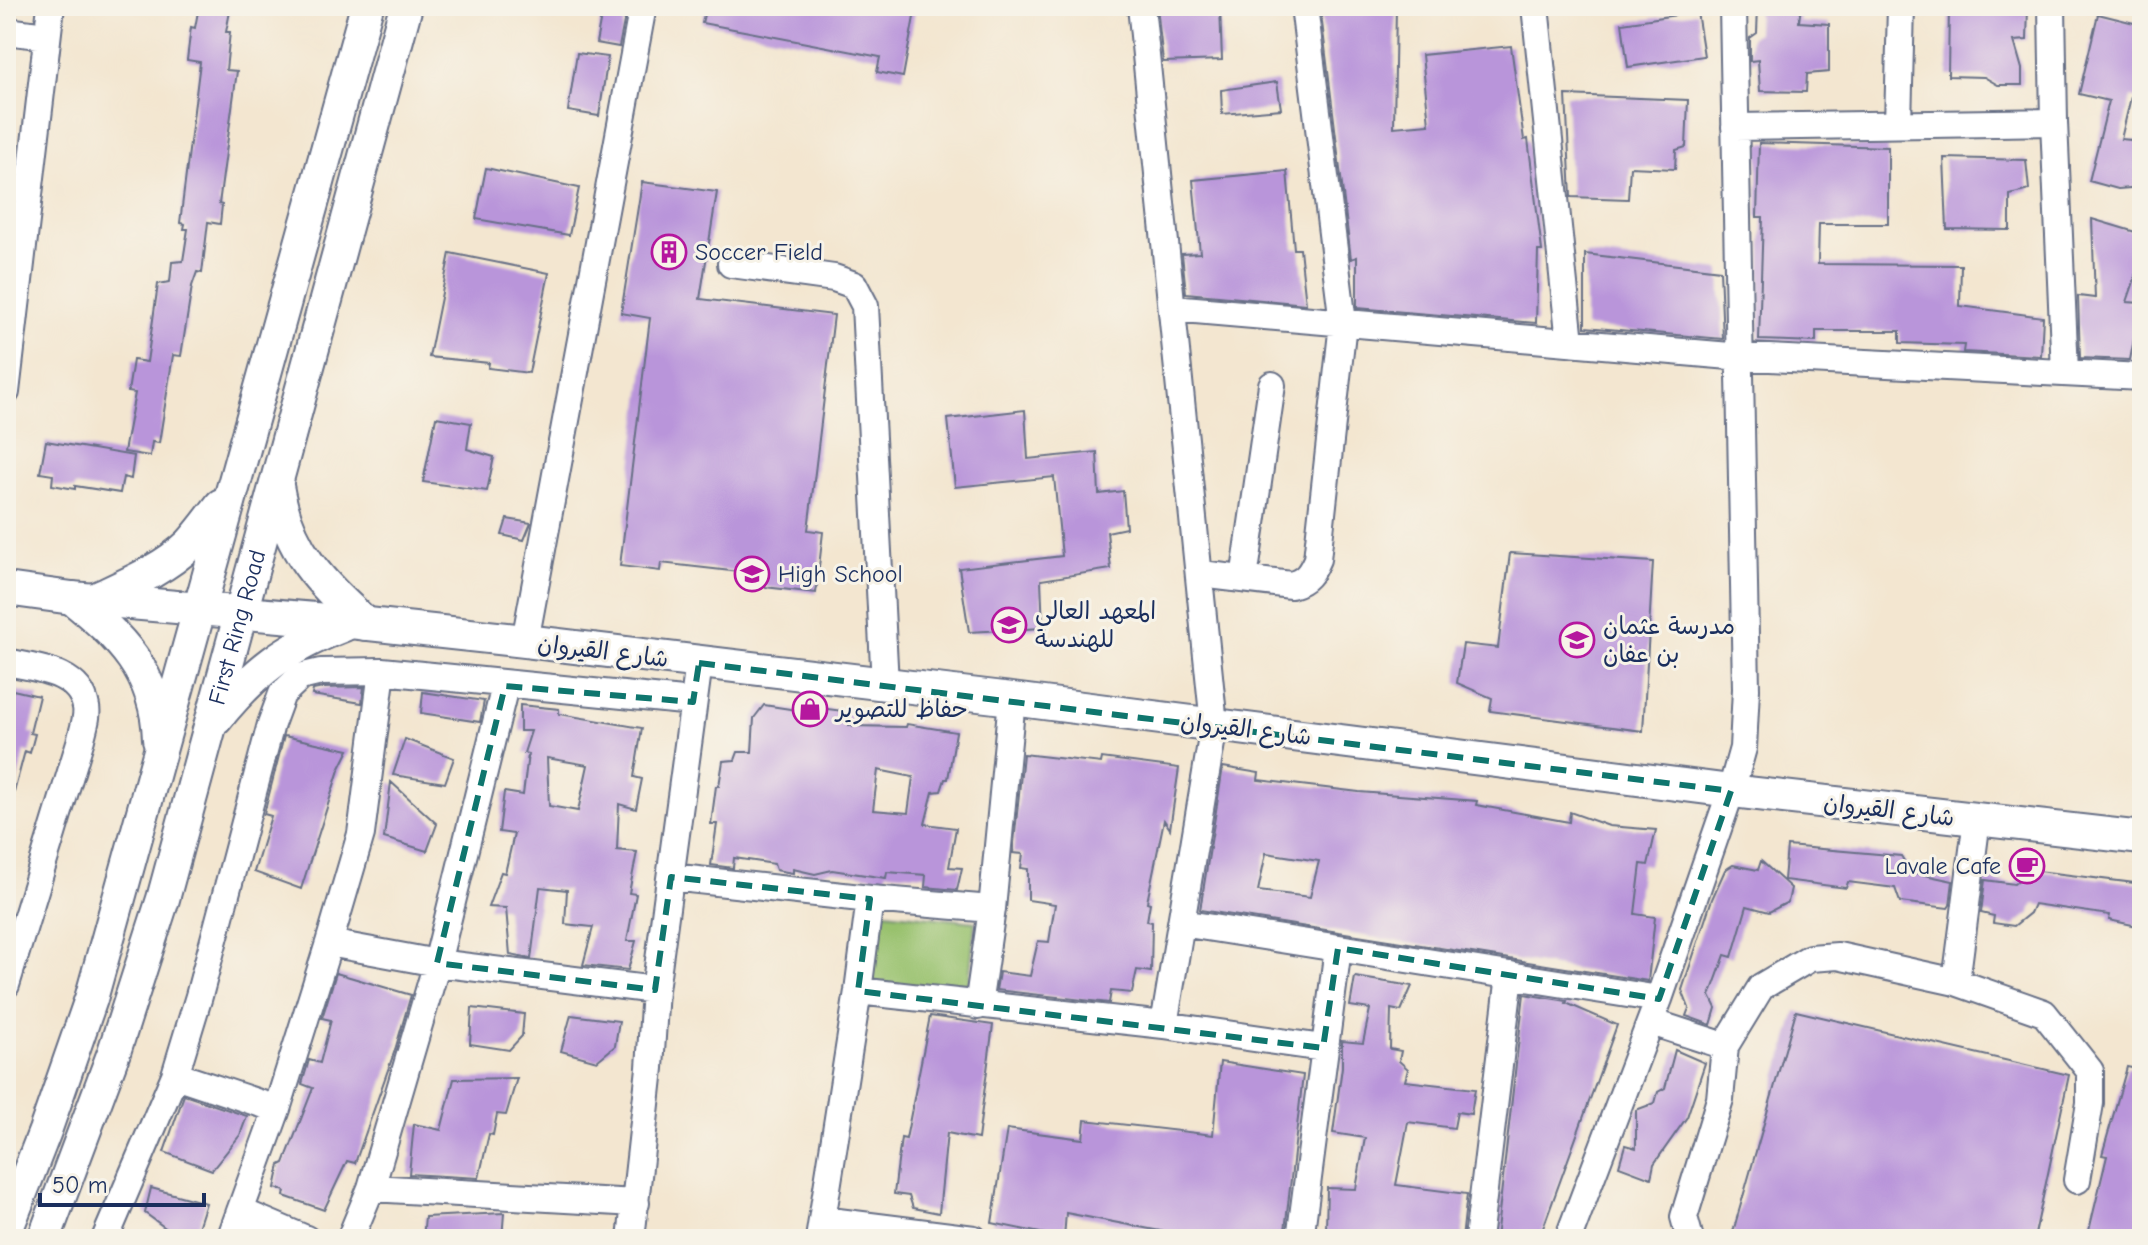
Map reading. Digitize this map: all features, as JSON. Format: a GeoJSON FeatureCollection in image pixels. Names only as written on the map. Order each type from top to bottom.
{"type":"FeatureCollection","features":[{"type":"Feature","properties":{"kind":"main road","name":"First Ring Road"},"geometry":{"type":"LineString","coordinates":[[6,1231],[91,999],[367,6]]}},
{"type":"Feature","properties":{"kind":"main road","name":"First Ring Road"},"geometry":{"type":"LineString","coordinates":[[44,1239],[114,1052],[163,899],[406,6]]}},
{"type":"Feature","properties":{"kind":"main road"},"geometry":{"type":"LineString","coordinates":[[209,727],[257,673],[297,645],[358,623],[300,554],[284,518],[276,480]]}},
{"type":"Feature","properties":{"kind":"main road"},"geometry":{"type":"LineString","coordinates":[[159,755],[156,712],[151,691],[137,661],[83,599],[142,578],[177,556],[231,493]]}},
{"type":"Feature","properties":{"kind":"main road","name":"شارع القيروان"},"geometry":{"type":"LineString","coordinates":[[6,589],[525,641],[1012,699],[1731,791],[2142,838]]}},
{"type":"Feature","properties":{"kind":"street"},"geometry":{"type":"LineString","coordinates":[[6,392],[17,201],[51,6]]}},
{"type":"Feature","properties":{"kind":"street"},"geometry":{"type":"LineString","coordinates":[[525,641],[643,6]]}},
{"type":"Feature","properties":{"kind":"street"},"geometry":{"type":"LineString","coordinates":[[1141,6],[1214,725],[1164,1025]]}},
{"type":"Feature","properties":{"kind":"street"},"geometry":{"type":"LineString","coordinates":[[1201,574],[1291,585],[1302,582],[1311,574],[1317,559],[1343,323],[1304,6]]}},
{"type":"Feature","properties":{"kind":"street"},"geometry":{"type":"LineString","coordinates":[[1535,6],[1570,342]]}},
{"type":"Feature","properties":{"kind":"street"},"geometry":{"type":"LineString","coordinates":[[1568,1239],[1655,1010],[1743,748],[1746,689],[1733,6]]}},
{"type":"Feature","properties":{"kind":"street"},"geometry":{"type":"LineString","coordinates":[[1898,124],[1901,6]]}},
{"type":"Feature","properties":{"kind":"street"},"geometry":{"type":"LineString","coordinates":[[2052,6],[2065,372]]}},
{"type":"Feature","properties":{"kind":"street"},"geometry":{"type":"LineString","coordinates":[[6,31],[47,36]]}},
{"type":"Feature","properties":{"kind":"street"},"geometry":{"type":"LineString","coordinates":[[1735,127],[2054,122]]}},
{"type":"Feature","properties":{"kind":"street"},"geometry":{"type":"LineString","coordinates":[[731,264],[834,278],[854,285],[865,306],[885,684]]}},
{"type":"Feature","properties":{"kind":"street"},"geometry":{"type":"LineString","coordinates":[[1172,308],[1740,357],[2142,377]]}},
{"type":"Feature","properties":{"kind":"street"},"geometry":{"type":"LineString","coordinates":[[1244,579],[1272,385]]}},
{"type":"Feature","properties":{"kind":"street"},"geometry":{"type":"LineString","coordinates":[[6,662],[52,672],[73,682],[87,710],[81,739],[6,985]]}},
{"type":"Feature","properties":{"kind":"street"},"geometry":{"type":"LineString","coordinates":[[631,1239],[650,1068],[655,990],[699,663]]}},
{"type":"Feature","properties":{"kind":"street"},"geometry":{"type":"LineString","coordinates":[[105,1239],[175,1075],[271,724],[282,694],[300,677],[321,672],[382,671],[505,686],[693,702]]}},
{"type":"Feature","properties":{"kind":"street"},"geometry":{"type":"LineString","coordinates":[[230,1239],[277,1109],[361,834],[382,671]]}},
{"type":"Feature","properties":{"kind":"street"},"geometry":{"type":"LineString","coordinates":[[350,1239],[371,1188],[437,963],[505,686]]}},
{"type":"Feature","properties":{"kind":"street"},"geometry":{"type":"LineString","coordinates":[[978,1006],[992,909],[1012,699]]}},
{"type":"Feature","properties":{"kind":"street"},"geometry":{"type":"LineString","coordinates":[[1956,982],[1977,819]]}},
{"type":"Feature","properties":{"kind":"street"},"geometry":{"type":"LineString","coordinates":[[671,877],[992,909]]}},
{"type":"Feature","properties":{"kind":"street"},"geometry":{"type":"LineString","coordinates":[[870,899],[821,1230],[972,1239]]}},
{"type":"Feature","properties":{"kind":"street"},"geometry":{"type":"LineString","coordinates":[[1181,923],[1510,975],[1655,1010],[1725,1046]]}},
{"type":"Feature","properties":{"kind":"street"},"geometry":{"type":"LineString","coordinates":[[329,943],[437,963],[655,990]]}},
{"type":"Feature","properties":{"kind":"street"},"geometry":{"type":"LineString","coordinates":[[1300,1239],[1338,948]]}},
{"type":"Feature","properties":{"kind":"street"},"geometry":{"type":"LineString","coordinates":[[1690,1239],[1684,1217],[1720,1099],[1725,1046],[1761,987],[1810,958],[1838,956],[1956,982],[2044,1013],[2090,1071],[2090,1103],[2077,1180]]}},
{"type":"Feature","properties":{"kind":"street"},"geometry":{"type":"LineString","coordinates":[[1478,1239],[1510,975]]}},
{"type":"Feature","properties":{"kind":"street"},"geometry":{"type":"LineString","coordinates":[[858,991],[1164,1025],[1323,1048]]}},
{"type":"Feature","properties":{"kind":"street"},"geometry":{"type":"LineString","coordinates":[[175,1075],[277,1109]]}},
{"type":"Feature","properties":{"kind":"street"},"geometry":{"type":"LineString","coordinates":[[371,1188],[636,1203]]}},
{"type":"Feature","properties":{"kind":"street"},"geometry":{"type":"LineString","coordinates":[[240,1211],[306,1239]]}},
{"type":"Feature","properties":{"kind":"highlighted area"},"geometry":{"type":"Polygon","coordinates":[[[699,663],[1731,791],[1659,999],[1338,948],[1323,1048],[858,991],[870,899],[671,877],[655,990],[437,963],[505,686],[693,702],[699,663]]]}},
{"type":"Feature","properties":{"kind":"green space"},"geometry":{"type":"Polygon","coordinates":[[[877,911],[975,922],[968,992],[870,982],[877,911]]]}},
{"type":"Feature","properties":{"kind":"building"},"geometry":{"type":"Polygon","coordinates":[[[199,6],[231,6],[226,32],[230,32],[226,70],[237,71],[219,204],[222,205],[220,224],[208,222],[202,273],[197,272],[192,286],[181,356],[173,355],[159,443],[152,442],[150,456],[124,452],[135,393],[128,392],[133,360],[147,362],[158,284],[170,282],[172,262],[183,261],[188,229],[180,223],[200,62],[187,60],[191,27],[195,28],[199,6]]]}},
{"type":"Feature","properties":{"kind":"building"},"geometry":{"type":"Polygon","coordinates":[[[603,6],[627,6],[619,47],[596,43],[603,6]]]}},
{"type":"Feature","properties":{"kind":"building"},"geometry":{"type":"Polygon","coordinates":[[[706,6],[916,6],[903,77],[877,72],[880,57],[702,23],[706,6]]]}},
{"type":"Feature","properties":{"kind":"building"},"geometry":{"type":"Polygon","coordinates":[[[1157,6],[1220,6],[1222,60],[1163,62],[1157,6]]]}},
{"type":"Feature","properties":{"kind":"building"},"geometry":{"type":"Polygon","coordinates":[[[1320,6],[1396,6],[1394,127],[1429,124],[1422,55],[1511,46],[1524,140],[1528,139],[1542,251],[1538,251],[1536,323],[1357,308],[1357,257],[1351,259],[1320,6]]]}},
{"type":"Feature","properties":{"kind":"building"},"geometry":{"type":"Polygon","coordinates":[[[1758,6],[1801,6],[1799,22],[1829,24],[1829,72],[1807,74],[1806,92],[1760,91],[1758,60],[1750,61],[1750,38],[1757,33],[1758,6]]]}},
{"type":"Feature","properties":{"kind":"building"},"geometry":{"type":"Polygon","coordinates":[[[1949,6],[2028,6],[2027,40],[2014,41],[2022,69],[2022,85],[1998,85],[1984,77],[1948,76],[1949,6]]]}},
{"type":"Feature","properties":{"kind":"building"},"geometry":{"type":"Polygon","coordinates":[[[1697,12],[1704,56],[1628,67],[1622,23],[1697,12]]]}},
{"type":"Feature","properties":{"kind":"building"},"geometry":{"type":"Polygon","coordinates":[[[2098,14],[2142,25],[2142,100],[2131,97],[2121,139],[2142,141],[2142,187],[2118,189],[2089,181],[2109,101],[2079,94],[2098,14]]]}},
{"type":"Feature","properties":{"kind":"building"},"geometry":{"type":"Polygon","coordinates":[[[577,53],[608,57],[599,116],[568,111],[577,53]]]}},
{"type":"Feature","properties":{"kind":"building"},"geometry":{"type":"Polygon","coordinates":[[[1277,82],[1281,109],[1222,114],[1221,90],[1277,82]]]}},
{"type":"Feature","properties":{"kind":"building"},"geometry":{"type":"Polygon","coordinates":[[[1566,95],[1688,100],[1686,147],[1676,150],[1675,169],[1630,167],[1628,199],[1571,197],[1566,95]]]}},
{"type":"Feature","properties":{"kind":"building"},"geometry":{"type":"Polygon","coordinates":[[[1759,143],[1888,147],[1888,224],[1819,224],[1818,264],[1961,265],[1960,306],[2043,317],[2041,356],[1963,352],[1964,345],[1900,343],[1900,331],[1816,331],[1816,342],[1759,340],[1763,217],[1757,217],[1759,143]]]}},
{"type":"Feature","properties":{"kind":"building"},"geometry":{"type":"Polygon","coordinates":[[[1944,158],[2026,160],[2029,190],[2010,195],[2010,230],[1947,229],[1944,158]]]}},
{"type":"Feature","properties":{"kind":"building"},"geometry":{"type":"Polygon","coordinates":[[[486,168],[579,188],[569,235],[476,219],[486,168]]]}},
{"type":"Feature","properties":{"kind":"building"},"geometry":{"type":"Polygon","coordinates":[[[1287,171],[1294,249],[1300,249],[1306,304],[1186,293],[1182,254],[1200,253],[1193,180],[1287,171]]]}},
{"type":"Feature","properties":{"kind":"building"},"geometry":{"type":"Polygon","coordinates":[[[642,182],[717,192],[700,299],[834,315],[808,530],[823,532],[816,593],[765,587],[766,575],[661,563],[660,571],[620,566],[650,318],[621,313],[642,182]]]}},
{"type":"Feature","properties":{"kind":"building"},"geometry":{"type":"Polygon","coordinates":[[[2092,219],[2142,234],[2142,258],[2127,302],[2141,303],[2130,360],[2080,358],[2078,296],[2095,298],[2092,219]]]}},
{"type":"Feature","properties":{"kind":"building"},"geometry":{"type":"Polygon","coordinates":[[[450,253],[549,273],[529,373],[488,368],[489,363],[429,357],[450,253]]]}},
{"type":"Feature","properties":{"kind":"building"},"geometry":{"type":"Polygon","coordinates":[[[1585,254],[1720,270],[1723,339],[1585,327],[1585,254]]]}},
{"type":"Feature","properties":{"kind":"building"},"geometry":{"type":"Polygon","coordinates":[[[1025,410],[1028,459],[1097,452],[1099,494],[1123,491],[1126,528],[1107,532],[1111,569],[1041,580],[1043,628],[969,632],[959,568],[1062,556],[1054,477],[955,487],[948,419],[1025,410]]]}},
{"type":"Feature","properties":{"kind":"building"},"geometry":{"type":"Polygon","coordinates":[[[436,417],[471,423],[467,449],[494,457],[487,491],[423,482],[436,417]]]}},
{"type":"Feature","properties":{"kind":"building"},"geometry":{"type":"Polygon","coordinates":[[[46,441],[134,456],[131,479],[123,477],[120,493],[52,485],[53,475],[40,473],[46,441]]]}},
{"type":"Feature","properties":{"kind":"building"},"geometry":{"type":"Polygon","coordinates":[[[507,519],[531,523],[524,540],[502,535],[507,519]]]}},
{"type":"Feature","properties":{"kind":"building"},"geometry":{"type":"Polygon","coordinates":[[[1510,553],[1653,562],[1643,731],[1490,711],[1492,698],[1457,683],[1463,644],[1498,648],[1510,553]]]}},
{"type":"Feature","properties":{"kind":"building"},"geometry":{"type":"Polygon","coordinates":[[[364,687],[362,703],[312,695],[313,690],[323,688],[364,687]]]}},
{"type":"Feature","properties":{"kind":"building"},"geometry":{"type":"Polygon","coordinates":[[[13,690],[39,696],[30,733],[35,734],[30,753],[25,751],[12,800],[6,800],[6,699],[10,700],[13,690]]]}},
{"type":"Feature","properties":{"kind":"building"},"geometry":{"type":"Polygon","coordinates":[[[423,692],[484,701],[480,722],[421,713],[423,692]]]}},
{"type":"Feature","properties":{"kind":"building"},"geometry":{"type":"Polygon","coordinates":[[[520,705],[559,709],[559,714],[642,728],[634,777],[642,779],[636,809],[619,804],[617,850],[637,852],[629,893],[636,894],[627,941],[636,941],[628,970],[583,965],[593,927],[565,924],[567,890],[540,887],[531,959],[510,955],[506,908],[488,907],[501,872],[505,873],[514,834],[499,832],[504,792],[523,795],[528,754],[524,753],[531,731],[520,731],[520,705]],[[547,758],[549,806],[578,811],[588,765],[547,758]]]}},
{"type":"Feature","properties":{"kind":"building"},"geometry":{"type":"Polygon","coordinates":[[[764,705],[816,713],[820,708],[851,712],[849,726],[906,727],[907,724],[956,732],[948,779],[945,779],[941,791],[933,792],[925,824],[956,828],[949,867],[962,868],[957,890],[925,887],[926,875],[887,872],[886,878],[832,870],[815,874],[793,869],[793,873],[776,870],[774,864],[734,858],[733,868],[711,865],[717,824],[711,824],[723,761],[735,760],[738,752],[752,752],[754,718],[764,705]],[[878,770],[873,810],[908,813],[913,777],[878,770]]]}},
{"type":"Feature","properties":{"kind":"building"},"geometry":{"type":"Polygon","coordinates":[[[284,736],[349,750],[339,770],[301,889],[254,872],[271,816],[264,814],[284,736]]]}},
{"type":"Feature","properties":{"kind":"building"},"geometry":{"type":"Polygon","coordinates":[[[405,739],[454,758],[445,783],[393,775],[405,739]]]}},
{"type":"Feature","properties":{"kind":"building"},"geometry":{"type":"Polygon","coordinates":[[[1023,754],[1101,763],[1102,758],[1179,768],[1170,829],[1164,820],[1147,902],[1150,903],[1147,921],[1152,922],[1151,972],[1137,970],[1132,993],[1111,991],[1109,1003],[996,990],[999,972],[1030,976],[1038,941],[1049,942],[1055,904],[1028,900],[1028,869],[1021,868],[1023,854],[1013,853],[1023,754]]]}},
{"type":"Feature","properties":{"kind":"building"},"geometry":{"type":"Polygon","coordinates":[[[1223,767],[1259,773],[1258,780],[1477,801],[1476,805],[1569,822],[1570,812],[1609,826],[1656,830],[1648,865],[1641,864],[1635,914],[1655,917],[1648,981],[1200,910],[1223,767]],[[1266,853],[1258,891],[1310,897],[1319,861],[1266,853]]]}},
{"type":"Feature","properties":{"kind":"building"},"geometry":{"type":"Polygon","coordinates":[[[391,782],[437,824],[427,851],[384,838],[391,782]]]}},
{"type":"Feature","properties":{"kind":"building"},"geometry":{"type":"Polygon","coordinates":[[[1787,846],[1901,856],[1911,872],[1953,881],[1950,905],[1948,908],[1900,902],[1895,888],[1848,882],[1846,888],[1784,880],[1787,846]]]}},
{"type":"Feature","properties":{"kind":"building"},"geometry":{"type":"Polygon","coordinates":[[[1761,861],[1791,888],[1788,902],[1769,912],[1747,906],[1732,957],[1725,955],[1710,996],[1716,1008],[1711,1025],[1686,1016],[1689,1008],[1682,990],[1712,899],[1725,870],[1733,865],[1758,870],[1761,861]]]}},
{"type":"Feature","properties":{"kind":"building"},"geometry":{"type":"Polygon","coordinates":[[[2030,870],[2142,884],[2142,927],[2109,920],[2110,915],[2034,904],[2030,913],[2014,926],[1993,923],[1994,916],[1981,913],[1985,880],[2014,884],[2030,870]]]}},
{"type":"Feature","properties":{"kind":"building"},"geometry":{"type":"Polygon","coordinates":[[[336,973],[411,995],[355,1163],[347,1161],[324,1210],[284,1196],[285,1191],[275,1188],[280,1165],[284,1163],[313,1088],[302,1084],[309,1060],[320,1063],[331,1020],[322,1018],[336,973]]]}},
{"type":"Feature","properties":{"kind":"building"},"geometry":{"type":"Polygon","coordinates":[[[1355,977],[1412,986],[1401,1011],[1391,1009],[1390,1049],[1401,1051],[1399,1061],[1408,1069],[1405,1081],[1475,1089],[1471,1114],[1457,1112],[1454,1128],[1408,1122],[1396,1185],[1467,1194],[1462,1239],[1340,1239],[1326,1231],[1327,1188],[1356,1189],[1365,1138],[1333,1133],[1342,1067],[1342,1041],[1363,1043],[1370,1009],[1350,1006],[1355,977]]]}},
{"type":"Feature","properties":{"kind":"building"},"geometry":{"type":"Polygon","coordinates":[[[1524,994],[1567,1001],[1617,1025],[1539,1239],[1496,1239],[1524,994]]]}},
{"type":"Feature","properties":{"kind":"building"},"geometry":{"type":"Polygon","coordinates":[[[472,1008],[524,1014],[522,1036],[509,1050],[470,1044],[472,1008]]]}},
{"type":"Feature","properties":{"kind":"building"},"geometry":{"type":"Polygon","coordinates":[[[1796,1011],[2069,1075],[2034,1239],[1731,1239],[1796,1011]]]}},
{"type":"Feature","properties":{"kind":"building"},"geometry":{"type":"Polygon","coordinates":[[[571,1015],[619,1021],[615,1046],[597,1061],[561,1051],[571,1015]]]}},
{"type":"Feature","properties":{"kind":"building"},"geometry":{"type":"Polygon","coordinates":[[[930,1016],[993,1025],[978,1139],[947,1133],[939,1213],[913,1208],[909,1196],[894,1194],[901,1138],[906,1139],[930,1016]]]}},
{"type":"Feature","properties":{"kind":"building"},"geometry":{"type":"Polygon","coordinates":[[[1675,1050],[1705,1063],[1687,1117],[1654,1164],[1651,1178],[1619,1166],[1625,1145],[1636,1148],[1636,1110],[1655,1103],[1658,1092],[1665,1088],[1675,1050]]]}},
{"type":"Feature","properties":{"kind":"building"},"geometry":{"type":"Polygon","coordinates":[[[1220,1062],[1303,1075],[1284,1239],[1202,1239],[1066,1213],[1064,1238],[992,1223],[1007,1129],[1083,1139],[1085,1120],[1213,1135],[1220,1062]]]}},
{"type":"Feature","properties":{"kind":"building"},"geometry":{"type":"Polygon","coordinates":[[[2127,1067],[2142,1070],[2142,1239],[2087,1239],[2107,1156],[2102,1155],[2127,1067]]]}},
{"type":"Feature","properties":{"kind":"building"},"geometry":{"type":"Polygon","coordinates":[[[517,1078],[506,1115],[497,1114],[493,1135],[489,1134],[479,1178],[409,1174],[414,1124],[441,1130],[454,1079],[517,1078]]]}},
{"type":"Feature","properties":{"kind":"building"},"geometry":{"type":"Polygon","coordinates":[[[184,1095],[247,1116],[240,1135],[212,1170],[164,1152],[184,1095]]]}},
{"type":"Feature","properties":{"kind":"building"},"geometry":{"type":"Polygon","coordinates":[[[151,1188],[206,1203],[195,1237],[171,1232],[145,1213],[151,1188]]]}},
{"type":"Feature","properties":{"kind":"building"},"geometry":{"type":"Polygon","coordinates":[[[504,1213],[502,1239],[423,1239],[425,1217],[504,1213]]]}},
{"type":"Feature","properties":{"kind":"place","name":"Soccer Field"},"geometry":{"type":"Point","coordinates":[669,252]}},
{"type":"Feature","properties":{"kind":"place","name":"High School"},"geometry":{"type":"Point","coordinates":[752,574]}},
{"type":"Feature","properties":{"kind":"place","name":"المعهد العالي للهندسة"},"geometry":{"type":"Point","coordinates":[1009,625]}},
{"type":"Feature","properties":{"kind":"place","name":"مدرسة عثمان بن عفان"},"geometry":{"type":"Point","coordinates":[1577,640]}},
{"type":"Feature","properties":{"kind":"place","name":"حفاظ للتصوير"},"geometry":{"type":"Point","coordinates":[810,709]}},
{"type":"Feature","properties":{"kind":"place","name":"Lavale Cafe"},"geometry":{"type":"Point","coordinates":[2027,866]}}]}
